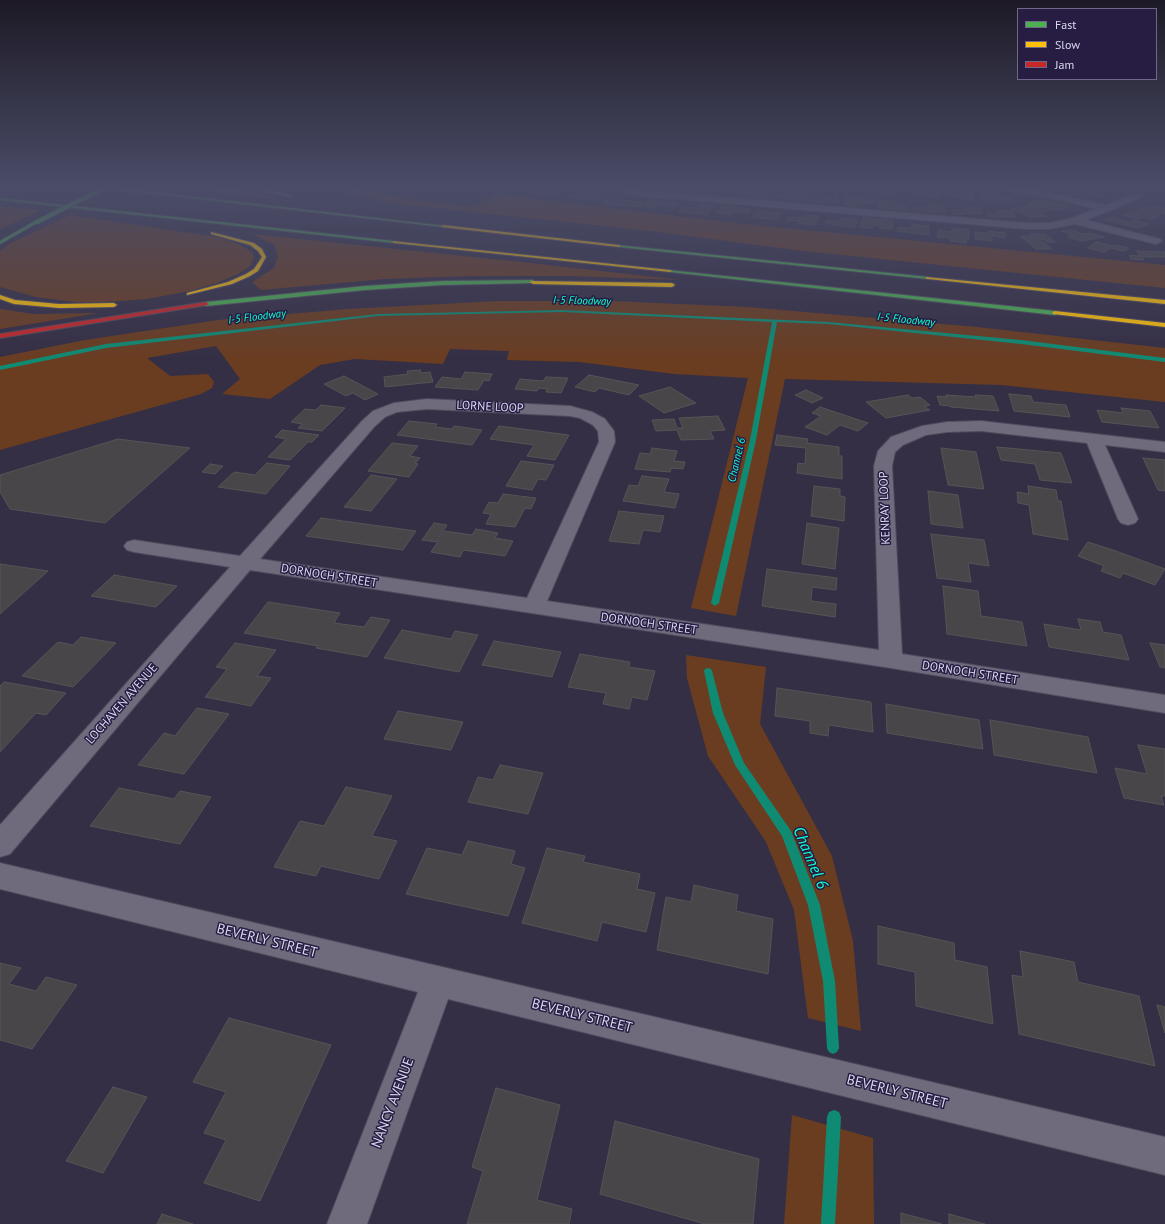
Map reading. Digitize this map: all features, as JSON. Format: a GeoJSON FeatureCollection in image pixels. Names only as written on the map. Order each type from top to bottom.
{"type":"FeatureCollection","features":[{"type":"Feature","properties":{"kind":"highway"},"geometry":{"type":"LineString","coordinates":[[184,296],[230,283],[256,270],[264,257],[260,250],[253,245]]}},
{"type":"Feature","properties":{"kind":"highway"},"geometry":{"type":"LineString","coordinates":[[423,245],[1165,326]]}},
{"type":"Feature","properties":{"kind":"highway"},"geometry":{"type":"LineString","coordinates":[[615,245],[1165,302]]}},
{"type":"Feature","properties":{"kind":"highway"},"geometry":{"type":"LineString","coordinates":[[0,336],[202,304],[365,288],[442,283],[512,282],[680,285]]}},
{"type":"Feature","properties":{"kind":"highway"},"geometry":{"type":"LineString","coordinates":[[787,293],[1165,326]]}},
{"type":"Feature","properties":{"kind":"highway"},"geometry":{"type":"LineString","coordinates":[[0,297],[14,302],[59,306],[88,307],[125,304]]}},
{"type":"Feature","properties":{"kind":"street","name":"LORNE LOOP"},"geometry":{"type":"LineString","coordinates":[[245,563],[368,424],[379,414],[394,408],[426,404],[570,411],[599,422],[606,431],[607,442],[534,607]]}},
{"type":"Feature","properties":{"kind":"street","name":"KENRAY LOOP"},"geometry":{"type":"LineString","coordinates":[[891,660],[883,466],[887,451],[898,441],[922,431],[947,427],[981,426],[1165,447]]}},
{"type":"Feature","properties":{"kind":"street"},"geometry":{"type":"LineString","coordinates":[[1094,439],[1128,519]]}},
{"type":"Feature","properties":{"kind":"street","name":"DORNOCH STREET"},"geometry":{"type":"LineString","coordinates":[[134,546],[891,660],[1165,704]]}},
{"type":"Feature","properties":{"kind":"street","name":"LOCHAVEN AVENUE"},"geometry":{"type":"LineString","coordinates":[[0,845],[245,563]]}},
{"type":"Feature","properties":{"kind":"street","name":"BEVERLY STREET"},"geometry":{"type":"LineString","coordinates":[[0,876],[1165,1156]]}},
{"type":"Feature","properties":{"kind":"street","name":"NANCY AVENUE"},"geometry":{"type":"LineString","coordinates":[[347,1224],[438,982]]}},
{"type":"Feature","properties":{"kind":"shaded area"},"geometry":{"type":"Polygon","coordinates":[[[8,245],[240,245],[252,252],[254,258],[250,266],[238,274],[217,283],[190,291],[147,299],[105,302],[74,302],[36,297],[0,287],[0,251],[8,245]]]}},
{"type":"Feature","properties":{"kind":"shaded area"},"geometry":{"type":"Polygon","coordinates":[[[274,245],[359,245],[681,280],[568,276],[471,276],[384,279],[261,290],[252,282],[274,268],[278,256],[274,245]]]}},
{"type":"Feature","properties":{"kind":"shaded area"},"geometry":{"type":"Polygon","coordinates":[[[758,245],[961,245],[1165,265],[1165,288],[758,245]]]}},
{"type":"Feature","properties":{"kind":"shaded area"},"geometry":{"type":"Polygon","coordinates":[[[497,301],[612,301],[748,307],[977,327],[1165,348],[1165,402],[1001,385],[785,379],[736,616],[691,608],[748,378],[674,374],[579,362],[507,360],[509,351],[450,349],[443,364],[355,359],[320,365],[270,399],[222,394],[240,379],[216,346],[147,358],[170,376],[208,374],[214,382],[212,388],[201,394],[0,450],[0,357],[85,340],[218,320],[348,309],[497,301]]]}},
{"type":"Feature","properties":{"kind":"shaded area"},"geometry":{"type":"Polygon","coordinates":[[[0,309],[34,314],[99,313],[0,329],[0,309]]]}},
{"type":"Feature","properties":{"kind":"shaded area"},"geometry":{"type":"Polygon","coordinates":[[[686,655],[766,667],[760,724],[832,856],[853,941],[861,1031],[808,1018],[794,910],[766,842],[708,756],[687,678],[686,655]]]}},
{"type":"Feature","properties":{"kind":"shaded area"},"geometry":{"type":"Polygon","coordinates":[[[792,1115],[873,1138],[874,1224],[784,1224],[792,1115]]]}},
{"type":"Feature","properties":{"kind":"building"},"geometry":{"type":"Polygon","coordinates":[[[1031,245],[1047,245],[1052,249],[1036,249],[1031,245]]]}},
{"type":"Feature","properties":{"kind":"building"},"geometry":{"type":"Polygon","coordinates":[[[1092,245],[1115,245],[1129,248],[1124,251],[1110,248],[1105,252],[1088,248],[1092,245]]]}},
{"type":"Feature","properties":{"kind":"building"},"geometry":{"type":"Polygon","coordinates":[[[1137,251],[1165,252],[1165,257],[1142,257],[1144,260],[1131,259],[1129,255],[1139,256],[1137,251]]]}},
{"type":"Feature","properties":{"kind":"building"},"geometry":{"type":"Polygon","coordinates":[[[420,370],[421,373],[430,372],[433,382],[385,387],[384,377],[408,374],[407,371],[420,370]]]}},
{"type":"Feature","properties":{"kind":"building"},"geometry":{"type":"Polygon","coordinates":[[[465,372],[492,374],[489,381],[484,380],[478,390],[435,387],[442,377],[461,379],[465,372]]]}},
{"type":"Feature","properties":{"kind":"building"},"geometry":{"type":"Polygon","coordinates":[[[589,375],[639,385],[629,395],[599,388],[595,392],[575,387],[589,375]]]}},
{"type":"Feature","properties":{"kind":"building"},"geometry":{"type":"Polygon","coordinates":[[[344,376],[378,394],[365,400],[353,393],[346,396],[324,384],[344,376]]]}},
{"type":"Feature","properties":{"kind":"building"},"geometry":{"type":"Polygon","coordinates":[[[546,377],[568,378],[561,393],[546,392],[547,389],[539,388],[537,391],[515,389],[520,379],[543,381],[546,377]]]}},
{"type":"Feature","properties":{"kind":"building"},"geometry":{"type":"Polygon","coordinates":[[[670,387],[696,403],[664,413],[639,396],[670,387]]]}},
{"type":"Feature","properties":{"kind":"building"},"geometry":{"type":"Polygon","coordinates":[[[806,390],[823,398],[812,403],[795,395],[806,390]]]}},
{"type":"Feature","properties":{"kind":"building"},"geometry":{"type":"Polygon","coordinates":[[[1009,394],[1031,396],[1033,402],[1066,405],[1070,417],[1014,411],[1009,394]]]}},
{"type":"Feature","properties":{"kind":"building"},"geometry":{"type":"Polygon","coordinates":[[[908,395],[912,398],[920,397],[930,405],[924,406],[930,410],[886,418],[866,402],[908,395]]]}},
{"type":"Feature","properties":{"kind":"building"},"geometry":{"type":"Polygon","coordinates":[[[946,395],[976,397],[975,395],[993,396],[999,411],[940,405],[937,396],[947,397],[946,395]]]}},
{"type":"Feature","properties":{"kind":"building"},"geometry":{"type":"Polygon","coordinates":[[[321,405],[345,408],[322,431],[298,428],[302,424],[291,422],[305,409],[316,410],[321,405]]]}},
{"type":"Feature","properties":{"kind":"building"},"geometry":{"type":"Polygon","coordinates":[[[820,407],[868,423],[858,431],[840,425],[827,435],[805,427],[821,416],[812,413],[820,407]]]}},
{"type":"Feature","properties":{"kind":"building"},"geometry":{"type":"Polygon","coordinates":[[[1121,408],[1150,411],[1159,428],[1102,422],[1097,410],[1123,413],[1121,408]]]}},
{"type":"Feature","properties":{"kind":"building"},"geometry":{"type":"Polygon","coordinates":[[[718,416],[725,430],[710,431],[714,439],[681,440],[677,430],[656,431],[652,420],[674,419],[677,428],[683,428],[679,418],[718,416]]]}},
{"type":"Feature","properties":{"kind":"building"},"geometry":{"type":"Polygon","coordinates":[[[409,421],[437,424],[435,427],[452,429],[454,426],[482,430],[472,445],[397,435],[409,421]]]}},
{"type":"Feature","properties":{"kind":"building"},"geometry":{"type":"Polygon","coordinates":[[[499,426],[569,435],[555,460],[527,456],[534,445],[490,439],[499,426]]]}},
{"type":"Feature","properties":{"kind":"building"},"geometry":{"type":"Polygon","coordinates":[[[282,430],[319,435],[312,442],[308,442],[290,460],[268,457],[286,439],[275,437],[282,430]]]}},
{"type":"Feature","properties":{"kind":"building"},"geometry":{"type":"Polygon","coordinates":[[[777,435],[808,439],[807,443],[839,447],[839,456],[842,456],[842,479],[797,473],[798,463],[805,464],[806,448],[775,445],[777,435]]]}},
{"type":"Feature","properties":{"kind":"building"},"geometry":{"type":"Polygon","coordinates":[[[118,439],[190,448],[105,523],[10,509],[0,492],[0,475],[118,439]]]}},
{"type":"Feature","properties":{"kind":"building"},"geometry":{"type":"Polygon","coordinates":[[[392,443],[418,446],[410,456],[420,458],[415,463],[418,464],[409,477],[368,471],[392,443]]]}},
{"type":"Feature","properties":{"kind":"building"},"geometry":{"type":"Polygon","coordinates":[[[997,447],[1061,453],[1072,483],[1040,480],[1035,464],[1001,460],[997,447]]]}},
{"type":"Feature","properties":{"kind":"building"},"geometry":{"type":"Polygon","coordinates":[[[652,448],[677,451],[674,461],[685,462],[683,469],[671,468],[670,472],[635,469],[640,453],[650,454],[652,448]]]}},
{"type":"Feature","properties":{"kind":"building"},"geometry":{"type":"Polygon","coordinates":[[[941,448],[976,452],[984,489],[948,485],[941,448]]]}},
{"type":"Feature","properties":{"kind":"building"},"geometry":{"type":"Polygon","coordinates":[[[1143,458],[1165,460],[1165,491],[1158,490],[1143,458]]]}},
{"type":"Feature","properties":{"kind":"building"},"geometry":{"type":"Polygon","coordinates":[[[521,461],[554,465],[546,480],[538,479],[532,490],[506,486],[521,461]]]}},
{"type":"Feature","properties":{"kind":"building"},"geometry":{"type":"Polygon","coordinates":[[[267,463],[290,466],[266,494],[218,487],[234,472],[255,475],[267,463]]]}},
{"type":"Feature","properties":{"kind":"building"},"geometry":{"type":"Polygon","coordinates":[[[210,464],[223,466],[215,474],[202,472],[210,464]]]}},
{"type":"Feature","properties":{"kind":"building"},"geometry":{"type":"Polygon","coordinates":[[[371,475],[397,479],[371,511],[344,507],[371,475]]]}},
{"type":"Feature","properties":{"kind":"building"},"geometry":{"type":"Polygon","coordinates":[[[642,476],[669,479],[664,492],[679,494],[675,508],[623,501],[629,485],[638,486],[642,476]]]}},
{"type":"Feature","properties":{"kind":"building"},"geometry":{"type":"Polygon","coordinates":[[[814,486],[840,489],[840,496],[845,497],[844,521],[811,516],[814,486]]]}},
{"type":"Feature","properties":{"kind":"building"},"geometry":{"type":"Polygon","coordinates":[[[1028,486],[1056,490],[1058,501],[1061,501],[1068,540],[1033,534],[1029,505],[1018,503],[1017,492],[1029,494],[1028,486]]]}},
{"type":"Feature","properties":{"kind":"building"},"geometry":{"type":"Polygon","coordinates":[[[928,491],[958,495],[963,528],[931,524],[928,491]]]}},
{"type":"Feature","properties":{"kind":"building"},"geometry":{"type":"Polygon","coordinates":[[[503,494],[536,498],[531,509],[525,508],[515,527],[486,524],[491,514],[483,513],[489,502],[498,503],[503,494]]]}},
{"type":"Feature","properties":{"kind":"building"},"geometry":{"type":"Polygon","coordinates":[[[619,511],[664,516],[660,532],[643,530],[639,544],[609,541],[619,511]]]}},
{"type":"Feature","properties":{"kind":"building"},"geometry":{"type":"Polygon","coordinates":[[[321,518],[416,531],[403,550],[306,536],[321,518]]]}},
{"type":"Feature","properties":{"kind":"building"},"geometry":{"type":"Polygon","coordinates":[[[434,523],[447,525],[436,542],[422,540],[434,523]]]}},
{"type":"Feature","properties":{"kind":"building"},"geometry":{"type":"Polygon","coordinates":[[[807,523],[839,528],[835,569],[802,564],[807,523]]]}},
{"type":"Feature","properties":{"kind":"building"},"geometry":{"type":"Polygon","coordinates":[[[476,529],[498,533],[495,538],[513,541],[505,556],[463,550],[460,557],[431,552],[445,531],[472,535],[476,529]]]}},
{"type":"Feature","properties":{"kind":"building"},"geometry":{"type":"Polygon","coordinates":[[[931,534],[984,540],[989,566],[968,563],[971,582],[937,578],[931,534]]]}},
{"type":"Feature","properties":{"kind":"building"},"geometry":{"type":"Polygon","coordinates":[[[1088,542],[1165,569],[1155,585],[1123,573],[1120,578],[1101,571],[1104,566],[1078,556],[1088,542]]]}},
{"type":"Feature","properties":{"kind":"building"},"geometry":{"type":"Polygon","coordinates":[[[0,564],[48,571],[0,614],[0,564]]]}},
{"type":"Feature","properties":{"kind":"building"},"geometry":{"type":"Polygon","coordinates":[[[767,569],[837,578],[836,590],[812,587],[811,601],[836,604],[835,617],[762,606],[767,569]]]}},
{"type":"Feature","properties":{"kind":"building"},"geometry":{"type":"Polygon","coordinates":[[[114,575],[177,586],[156,607],[91,596],[114,575]]]}},
{"type":"Feature","properties":{"kind":"building"},"geometry":{"type":"Polygon","coordinates":[[[943,586],[978,591],[981,616],[1022,622],[1027,646],[947,634],[943,586]]]}},
{"type":"Feature","properties":{"kind":"building"},"geometry":{"type":"Polygon","coordinates":[[[268,602],[340,613],[334,623],[364,627],[371,617],[390,620],[367,657],[316,648],[318,646],[244,633],[268,602]]]}},
{"type":"Feature","properties":{"kind":"building"},"geometry":{"type":"Polygon","coordinates":[[[1078,619],[1100,622],[1103,632],[1121,635],[1129,660],[1049,647],[1044,624],[1081,630],[1078,619]]]}},
{"type":"Feature","properties":{"kind":"building"},"geometry":{"type":"Polygon","coordinates":[[[402,630],[451,639],[455,631],[478,635],[459,672],[384,658],[402,630]]]}},
{"type":"Feature","properties":{"kind":"building"},"geometry":{"type":"Polygon","coordinates":[[[81,637],[116,643],[73,687],[22,676],[58,642],[73,645],[81,637]]]}},
{"type":"Feature","properties":{"kind":"building"},"geometry":{"type":"Polygon","coordinates":[[[494,641],[561,652],[552,677],[482,665],[494,641]]]}},
{"type":"Feature","properties":{"kind":"building"},"geometry":{"type":"Polygon","coordinates":[[[235,643],[276,650],[257,676],[271,678],[251,706],[205,697],[227,669],[216,667],[235,643]]]}},
{"type":"Feature","properties":{"kind":"building"},"geometry":{"type":"Polygon","coordinates":[[[1150,643],[1165,645],[1165,668],[1160,667],[1150,643]]]}},
{"type":"Feature","properties":{"kind":"building"},"geometry":{"type":"Polygon","coordinates":[[[580,654],[630,662],[629,667],[655,671],[647,700],[632,697],[629,709],[603,704],[606,693],[568,687],[580,654]]]}},
{"type":"Feature","properties":{"kind":"building"},"geometry":{"type":"Polygon","coordinates":[[[4,682],[66,693],[46,715],[36,713],[0,752],[0,686],[4,682]]]}},
{"type":"Feature","properties":{"kind":"building"},"geometry":{"type":"Polygon","coordinates":[[[777,688],[871,702],[873,732],[829,725],[828,736],[810,733],[810,721],[775,716],[777,688]]]}},
{"type":"Feature","properties":{"kind":"building"},"geometry":{"type":"Polygon","coordinates":[[[886,704],[979,720],[983,749],[887,733],[886,704]]]}},
{"type":"Feature","properties":{"kind":"building"},"geometry":{"type":"Polygon","coordinates":[[[197,708],[229,714],[184,774],[138,765],[164,733],[175,736],[197,708]]]}},
{"type":"Feature","properties":{"kind":"building"},"geometry":{"type":"Polygon","coordinates":[[[398,711],[463,722],[451,750],[384,739],[398,711]]]}},
{"type":"Feature","properties":{"kind":"building"},"geometry":{"type":"Polygon","coordinates":[[[990,720],[1088,737],[1097,773],[994,755],[990,720]]]}},
{"type":"Feature","properties":{"kind":"building"},"geometry":{"type":"Polygon","coordinates":[[[1138,745],[1165,749],[1165,796],[1161,796],[1164,805],[1124,798],[1115,768],[1147,774],[1138,745]]]}},
{"type":"Feature","properties":{"kind":"building"},"geometry":{"type":"Polygon","coordinates":[[[500,765],[543,773],[528,814],[468,802],[478,777],[493,780],[500,765]]]}},
{"type":"Feature","properties":{"kind":"building"},"geometry":{"type":"Polygon","coordinates":[[[346,787],[392,796],[372,836],[397,841],[379,879],[321,866],[316,876],[274,867],[300,821],[324,826],[346,787]]]}},
{"type":"Feature","properties":{"kind":"building"},"geometry":{"type":"Polygon","coordinates":[[[119,788],[174,799],[180,791],[211,797],[180,844],[90,826],[119,788]]]}},
{"type":"Feature","properties":{"kind":"building"},"geometry":{"type":"Polygon","coordinates":[[[468,841],[515,851],[511,864],[525,868],[508,916],[406,894],[427,848],[462,855],[468,841]]]}},
{"type":"Feature","properties":{"kind":"building"},"geometry":{"type":"Polygon","coordinates":[[[547,848],[585,856],[583,862],[640,874],[637,889],[655,893],[646,932],[602,922],[597,941],[522,923],[547,848]]]}},
{"type":"Feature","properties":{"kind":"building"},"geometry":{"type":"Polygon","coordinates":[[[694,885],[738,895],[736,911],[773,919],[768,974],[657,950],[666,897],[691,902],[694,885]]]}},
{"type":"Feature","properties":{"kind":"building"},"geometry":{"type":"Polygon","coordinates":[[[878,926],[954,943],[955,960],[987,967],[993,1024],[916,1006],[915,972],[878,964],[878,926]]]}},
{"type":"Feature","properties":{"kind":"building"},"geometry":{"type":"Polygon","coordinates":[[[1020,951],[1074,962],[1078,982],[1139,996],[1155,1066],[1019,1034],[1012,975],[1023,977],[1020,951]]]}},
{"type":"Feature","properties":{"kind":"building"},"geometry":{"type":"Polygon","coordinates":[[[0,963],[21,968],[9,984],[36,991],[46,977],[77,985],[32,1049],[0,1040],[0,963]]]}},
{"type":"Feature","properties":{"kind":"building"},"geometry":{"type":"Polygon","coordinates":[[[1157,1005],[1165,1007],[1165,1033],[1157,1005]]]}},
{"type":"Feature","properties":{"kind":"building"},"geometry":{"type":"Polygon","coordinates":[[[229,1018],[331,1045],[260,1201],[204,1183],[226,1140],[204,1133],[226,1092],[193,1082],[229,1018]]]}},
{"type":"Feature","properties":{"kind":"building"},"geometry":{"type":"Polygon","coordinates":[[[113,1087],[147,1097],[103,1173],[66,1161],[113,1087]]]}},
{"type":"Feature","properties":{"kind":"building"},"geometry":{"type":"Polygon","coordinates":[[[496,1088],[560,1105],[537,1200],[572,1209],[569,1224],[467,1224],[483,1171],[472,1167],[496,1088]]]}},
{"type":"Feature","properties":{"kind":"building"},"geometry":{"type":"Polygon","coordinates":[[[615,1121],[759,1159],[753,1224],[705,1224],[600,1194],[615,1121]]]}},
{"type":"Feature","properties":{"kind":"building"},"geometry":{"type":"Polygon","coordinates":[[[901,1213],[942,1224],[901,1224],[901,1213]]]}},
{"type":"Feature","properties":{"kind":"building"},"geometry":{"type":"Polygon","coordinates":[[[162,1214],[193,1224],[157,1224],[162,1214]]]}},
{"type":"Feature","properties":{"kind":"building"},"geometry":{"type":"Polygon","coordinates":[[[949,1214],[985,1224],[949,1224],[949,1214]]]}},
{"type":"Feature","properties":{"kind":"waterway","name":"I-5 Floodway"},"geometry":{"type":"LineString","coordinates":[[0,368],[106,346],[378,315],[562,311],[828,323],[1021,342],[1165,360]]}},
{"type":"Feature","properties":{"kind":"waterway","name":"Channel 6"},"geometry":{"type":"LineString","coordinates":[[715,603],[753,440],[775,321]]}},
{"type":"Feature","properties":{"kind":"waterway","name":"Channel 6"},"geometry":{"type":"LineString","coordinates":[[708,671],[718,713],[740,765],[787,834],[814,905],[829,981],[833,1048]]}},
{"type":"Feature","properties":{"kind":"waterway","name":"Channel 6"},"geometry":{"type":"LineString","coordinates":[[828,1224],[834,1117]]}},
{"type":"Feature","properties":{"kind":"traffic: fast"},"geometry":{"type":"LineString","coordinates":[[619,246],[928,278]]}},
{"type":"Feature","properties":{"kind":"traffic: fast"},"geometry":{"type":"LineString","coordinates":[[670,271],[1055,313]]}},
{"type":"Feature","properties":{"kind":"traffic: fast"},"geometry":{"type":"LineString","coordinates":[[206,304],[365,288],[442,283],[533,282]]}},
{"type":"Feature","properties":{"kind":"traffic: slow"},"geometry":{"type":"LineString","coordinates":[[189,294],[230,283],[256,270],[264,257],[260,250],[253,245]]}},
{"type":"Feature","properties":{"kind":"traffic: slow"},"geometry":{"type":"LineString","coordinates":[[424,245],[670,271]]}},
{"type":"Feature","properties":{"kind":"traffic: slow"},"geometry":{"type":"LineString","coordinates":[[611,245],[619,246]]}},
{"type":"Feature","properties":{"kind":"traffic: slow"},"geometry":{"type":"LineString","coordinates":[[928,278],[1165,302]]}},
{"type":"Feature","properties":{"kind":"traffic: slow"},"geometry":{"type":"LineString","coordinates":[[533,282],[672,285]]}},
{"type":"Feature","properties":{"kind":"traffic: slow"},"geometry":{"type":"LineString","coordinates":[[0,297],[14,302],[59,306],[114,305]]}},
{"type":"Feature","properties":{"kind":"traffic: slow"},"geometry":{"type":"LineString","coordinates":[[1055,313],[1165,325]]}},
{"type":"Feature","properties":{"kind":"traffic: jam"},"geometry":{"type":"LineString","coordinates":[[0,336],[206,304]]}}]}
